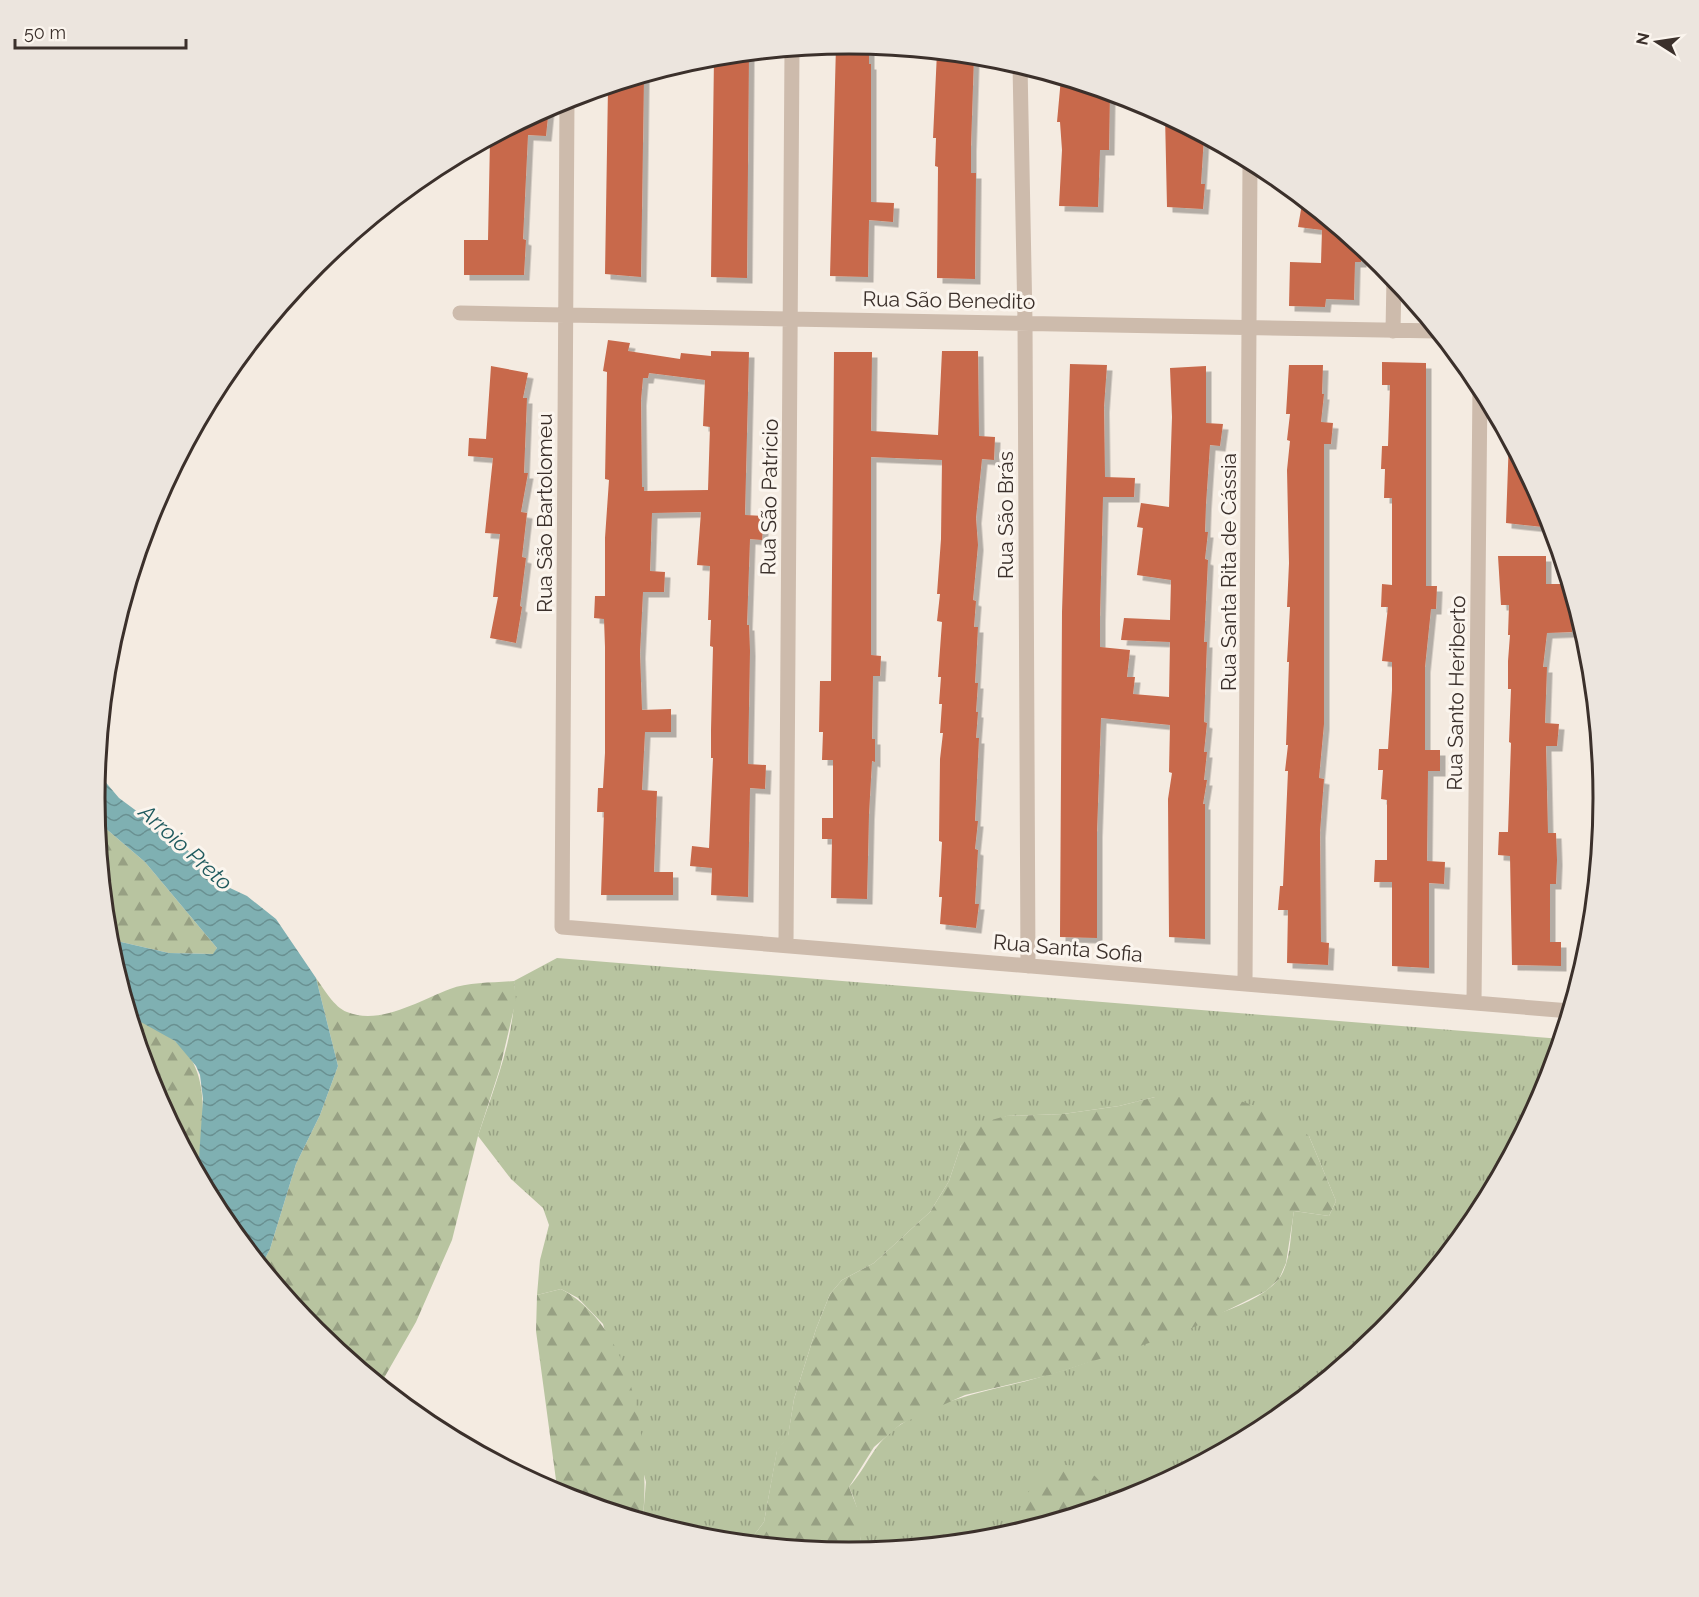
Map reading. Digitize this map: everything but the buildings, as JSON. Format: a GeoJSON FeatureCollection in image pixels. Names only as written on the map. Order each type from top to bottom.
{"type":"FeatureCollection","features":[{"type":"Feature","properties":{"kind":"street","name":"Rua São Patrício"},"geometry":{"type":"LineString","coordinates":[[786,945],[792,57]]}},
{"type":"Feature","properties":{"kind":"street","name":"Rua São Brás"},"geometry":{"type":"LineString","coordinates":[[1020,74],[1025,321],[1028,966]]}},
{"type":"Feature","properties":{"kind":"street","name":"Rua São Bartolomeu"},"geometry":{"type":"LineString","coordinates":[[562,927],[567,110]]}},
{"type":"Feature","properties":{"kind":"street","name":"Rua Santa Rita de Cássia"},"geometry":{"type":"LineString","coordinates":[[1245,984],[1251,328],[1250,171]]}},
{"type":"Feature","properties":{"kind":"street"},"geometry":{"type":"LineString","coordinates":[[1393,331],[1394,291]]}},
{"type":"Feature","properties":{"kind":"street","name":"Rua São Benedito"},"geometry":{"type":"LineString","coordinates":[[460,313],[1025,321],[1428,331]]}},
{"type":"Feature","properties":{"kind":"street","name":"Rua Santo Heriberto"},"geometry":{"type":"LineString","coordinates":[[1474,1003],[1480,403]]}},
{"type":"Feature","properties":{"kind":"street","name":"Rua Santa Sofia"},"geometry":{"type":"LineString","coordinates":[[562,927],[1563,1010]]}},
{"type":"Feature","properties":{"kind":"green space"},"geometry":{"type":"Polygon","coordinates":[[[106,829],[145,862],[217,948],[214,954],[169,953],[119,941],[111,896],[106,829]]]}},
{"type":"Feature","properties":{"kind":"green space"},"geometry":{"type":"Polygon","coordinates":[[[557,958],[1554,1038],[1517,1128],[1469,1212],[1440,1252],[1376,1325],[1303,1389],[1263,1418],[1179,1466],[1089,1503],[1042,1518],[995,1529],[947,1537],[861,1543],[859,1519],[849,1487],[877,1447],[900,1425],[955,1400],[1032,1380],[1109,1355],[1253,1299],[1270,1288],[1282,1274],[1288,1257],[1294,1211],[1329,1216],[1336,1201],[1309,1136],[1155,1097],[1119,1106],[1063,1114],[1006,1116],[961,1145],[949,1181],[930,1212],[874,1263],[842,1280],[830,1294],[816,1329],[794,1399],[788,1437],[777,1451],[764,1522],[753,1537],[704,1529],[643,1514],[646,1482],[603,1324],[578,1298],[561,1289],[537,1295],[540,1260],[549,1225],[543,1208],[511,1179],[478,1136],[508,1039],[514,1000],[514,981],[557,958]]]}},
{"type":"Feature","properties":{"kind":"green space"},"geometry":{"type":"Polygon","coordinates":[[[316,978],[342,1010],[373,1016],[400,1010],[457,987],[514,981],[516,1000],[500,1068],[478,1136],[452,1240],[416,1322],[384,1379],[323,1325],[265,1259],[270,1249],[296,1164],[320,1115],[338,1066],[316,978]]]}},
{"type":"Feature","properties":{"kind":"green space"},"geometry":{"type":"Polygon","coordinates":[[[140,1021],[175,1041],[188,1054],[201,1085],[203,1121],[199,1160],[162,1083],[140,1021]]]}},
{"type":"Feature","properties":{"kind":"green space"},"geometry":{"type":"Polygon","coordinates":[[[1155,1097],[1228,1097],[1280,1114],[1309,1136],[1336,1201],[1329,1216],[1294,1211],[1286,1263],[1279,1279],[1266,1291],[1186,1331],[1050,1375],[965,1395],[901,1424],[874,1447],[849,1487],[862,1520],[861,1543],[753,1537],[764,1522],[777,1450],[788,1436],[794,1399],[816,1329],[830,1294],[842,1280],[874,1263],[930,1212],[949,1181],[961,1145],[972,1131],[988,1121],[1006,1116],[1063,1114],[1119,1106],[1155,1097]]]}},
{"type":"Feature","properties":{"kind":"green space"},"geometry":{"type":"Polygon","coordinates":[[[561,1289],[586,1307],[606,1331],[621,1359],[632,1390],[639,1422],[643,1455],[643,1514],[556,1482],[536,1331],[537,1295],[561,1289]]]}},
{"type":"Feature","properties":{"kind":"green space"},"geometry":{"type":"Polygon","coordinates":[[[1060,1465],[1086,1470],[1099,1480],[1106,1496],[1018,1524],[1020,1510],[1028,1492],[1050,1471],[1060,1465]]]}},
{"type":"Feature","properties":{"kind":"water"},"geometry":{"type":"Polygon","coordinates":[[[106,782],[119,798],[177,841],[230,888],[247,896],[276,919],[316,978],[338,1066],[320,1115],[296,1164],[270,1249],[265,1259],[230,1212],[199,1160],[203,1099],[200,1075],[196,1066],[175,1041],[140,1021],[130,991],[119,941],[169,953],[213,954],[217,948],[145,862],[106,829],[106,782]]]}},
{"type":"Feature","properties":{"kind":"water label","name":"Arroio Preto"},"geometry":{"type":"Point","coordinates":[186,847]}}]}
